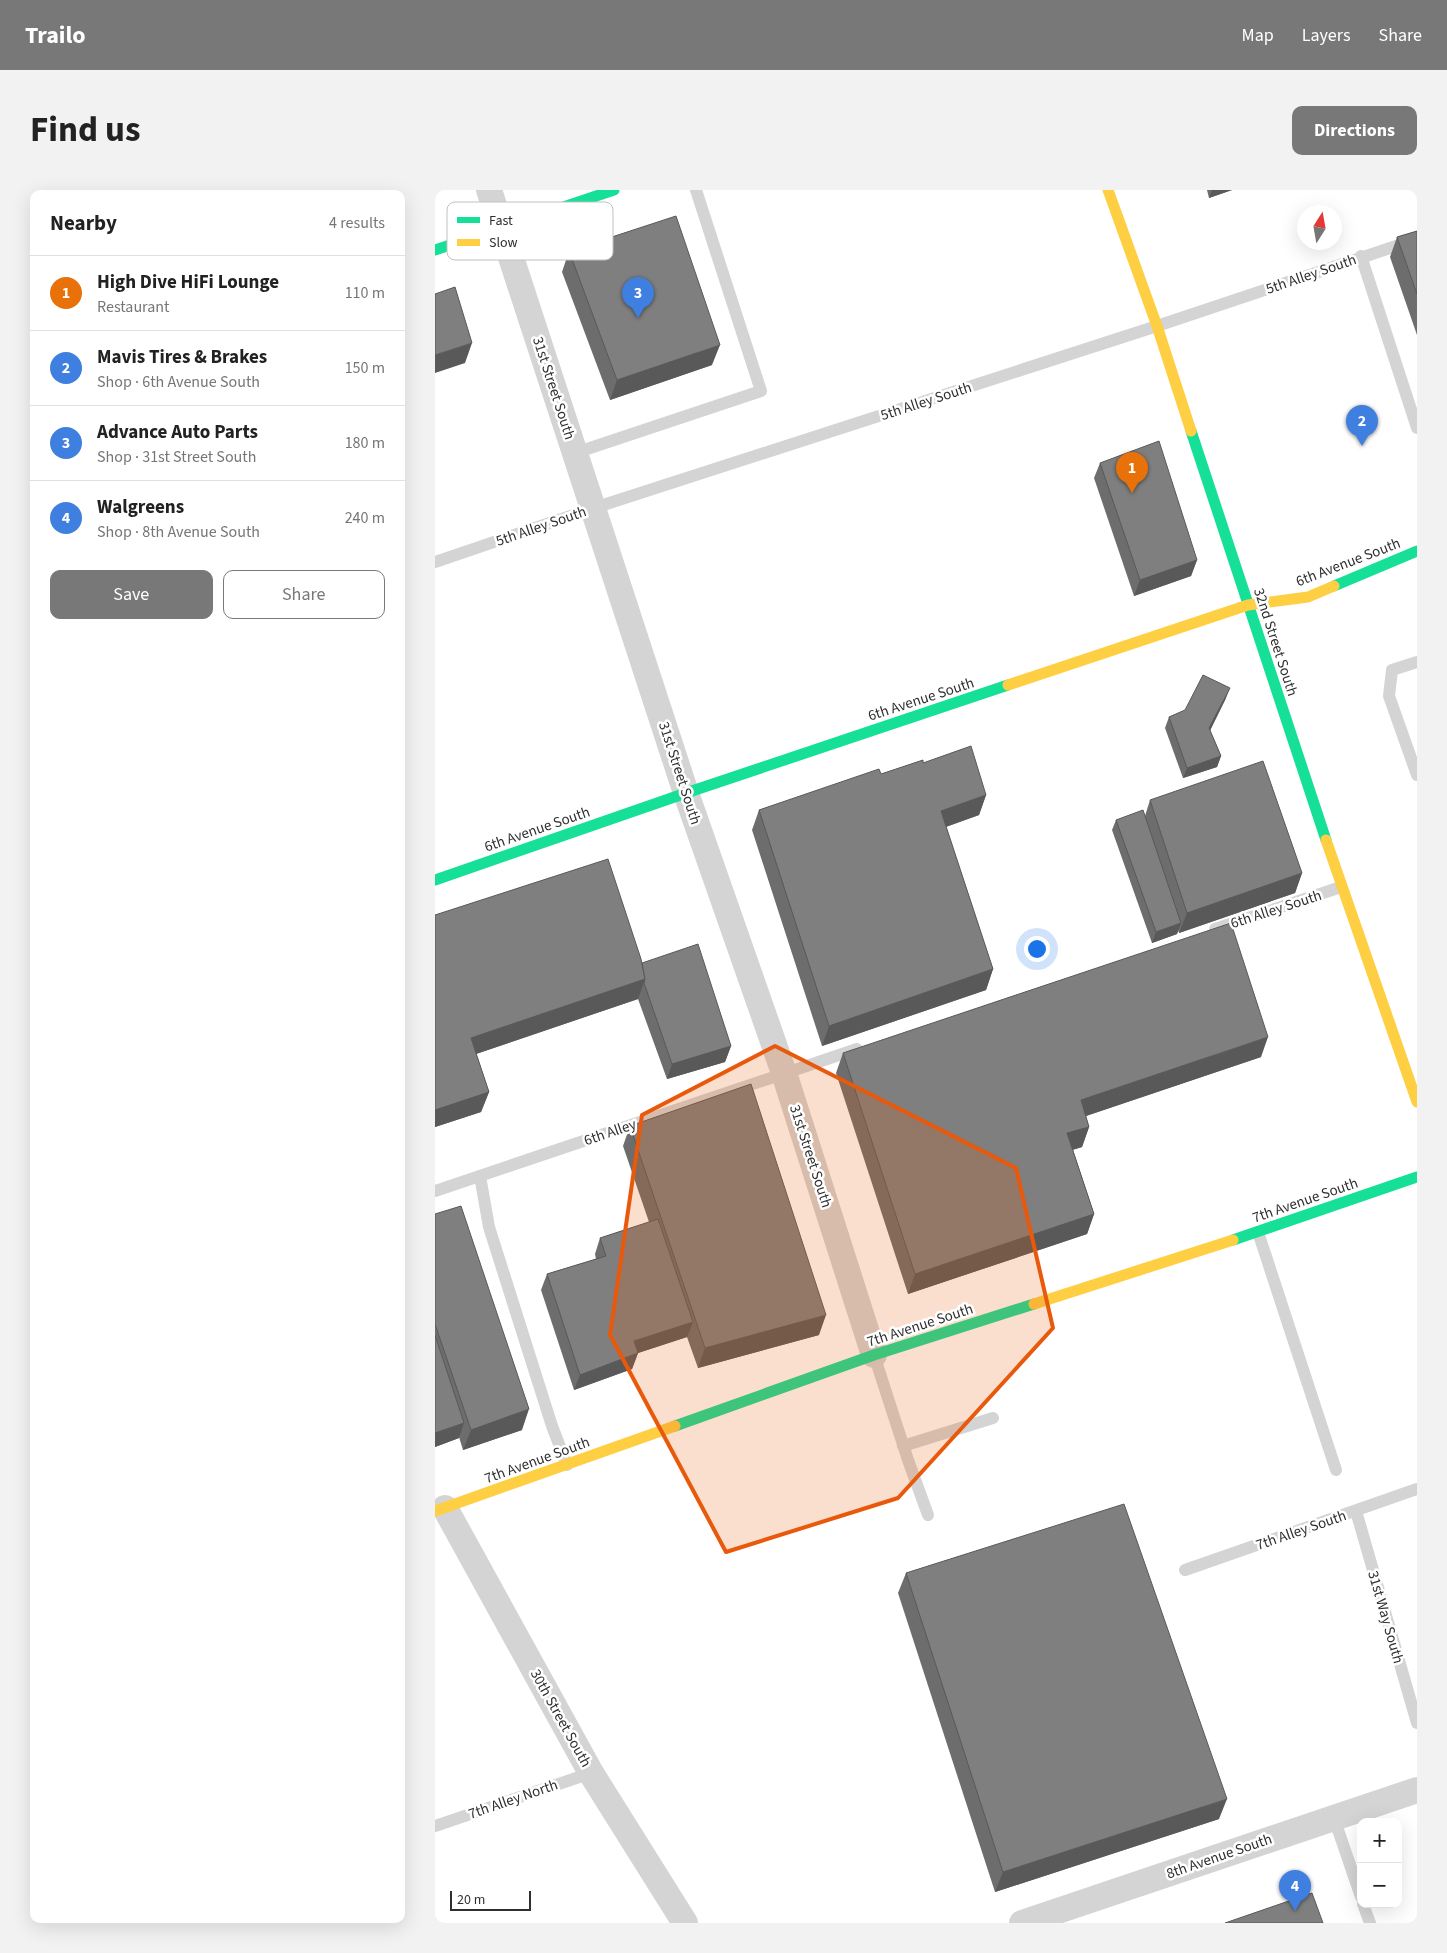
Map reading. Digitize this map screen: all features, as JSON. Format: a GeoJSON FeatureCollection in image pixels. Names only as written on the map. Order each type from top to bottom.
{"type":"FeatureCollection","features":[{"type":"Feature","properties":{"kind":"main road"},"geometry":{"type":"LineString","coordinates":[[576,202],[613,190]]}},
{"type":"Feature","properties":{"kind":"main road","name":"32nd Street South"},"geometry":{"type":"LineString","coordinates":[[1108,190],[1157,326],[1341,887],[1417,1102]]}},
{"type":"Feature","properties":{"kind":"main road"},"geometry":{"type":"LineString","coordinates":[[435,250],[447,246]]}},
{"type":"Feature","properties":{"kind":"main road","name":"6th Avenue South"},"geometry":{"type":"LineString","coordinates":[[435,880],[686,793],[1248,605],[1308,597],[1417,551]]}},
{"type":"Feature","properties":{"kind":"main road","name":"7th Avenue South"},"geometry":{"type":"LineString","coordinates":[[440,1510],[874,1355],[1258,1232],[1417,1177]]}},
{"type":"Feature","properties":{"kind":"street","name":"31st Street South"},"geometry":{"type":"LineString","coordinates":[[489,190],[493,202]]}},
{"type":"Feature","properties":{"kind":"street","name":"31st Street South"},"geometry":{"type":"LineString","coordinates":[[513,260],[686,793],[784,1073],[874,1355]]}},
{"type":"Feature","properties":{"kind":"street","name":"30th Street South"},"geometry":{"type":"LineString","coordinates":[[440,1510],[591,1773],[685,1923]]}},
{"type":"Feature","properties":{"kind":"street","name":"8th Avenue South"},"geometry":{"type":"LineString","coordinates":[[1022,1923],[1417,1790]]}},
{"type":"Feature","properties":{"kind":"lane"},"geometry":{"type":"LineString","coordinates":[[575,453],[761,391],[696,190]]}},
{"type":"Feature","properties":{"kind":"lane","name":"5th Alley South"},"geometry":{"type":"LineString","coordinates":[[435,562],[594,508],[1157,326],[1361,256],[1417,239]]}},
{"type":"Feature","properties":{"kind":"lane"},"geometry":{"type":"LineString","coordinates":[[1361,256],[1417,428]]}},
{"type":"Feature","properties":{"kind":"lane"},"geometry":{"type":"LineString","coordinates":[[1417,662],[1392,670],[1389,696],[1417,776]]}},
{"type":"Feature","properties":{"kind":"lane","name":"6th Alley South"},"geometry":{"type":"LineString","coordinates":[[1199,934],[1341,887]]}},
{"type":"Feature","properties":{"kind":"lane"},"geometry":{"type":"LineString","coordinates":[[784,1073],[869,1045]]}},
{"type":"Feature","properties":{"kind":"lane","name":"6th Alley"},"geometry":{"type":"LineString","coordinates":[[435,1191],[784,1073]]}},
{"type":"Feature","properties":{"kind":"lane"},"geometry":{"type":"LineString","coordinates":[[480,1176],[489,1227],[552,1426],[567,1465]]}},
{"type":"Feature","properties":{"kind":"lane"},"geometry":{"type":"LineString","coordinates":[[1258,1232],[1336,1470]]}},
{"type":"Feature","properties":{"kind":"lane"},"geometry":{"type":"LineString","coordinates":[[874,1355],[927,1515]]}},
{"type":"Feature","properties":{"kind":"lane"},"geometry":{"type":"LineString","coordinates":[[903,1446],[993,1418]]}},
{"type":"Feature","properties":{"kind":"lane","name":"7th Alley South"},"geometry":{"type":"LineString","coordinates":[[1185,1570],[1417,1489]]}},
{"type":"Feature","properties":{"kind":"lane","name":"31st Way South"},"geometry":{"type":"LineString","coordinates":[[1356,1511],[1417,1723]]}},
{"type":"Feature","properties":{"kind":"lane","name":"7th Alley North"},"geometry":{"type":"LineString","coordinates":[[435,1826],[591,1773]]}},
{"type":"Feature","properties":{"kind":"lane"},"geometry":{"type":"LineString","coordinates":[[1334,1818],[1357,1885]]}},
{"type":"Feature","properties":{"kind":"lane"},"geometry":{"type":"LineString","coordinates":[[1364,1908],[1369,1923]]}},
{"type":"Feature","properties":{"kind":"highlighted area"},"geometry":{"type":"Polygon","coordinates":[[[775,1046],[1016,1168],[1053,1328],[898,1498],[726,1552],[610,1335],[642,1115],[775,1046]]]}},
{"type":"Feature","properties":{"kind":"building"},"geometry":{"type":"Polygon","coordinates":[[[676,216],[720,345],[617,380],[572,260],[613,260],[613,237],[676,216]]]}},
{"type":"Feature","properties":{"kind":"building"},"geometry":{"type":"Polygon","coordinates":[[[1417,231],[1417,294],[1397,237],[1417,231]]]}},
{"type":"Feature","properties":{"kind":"building"},"geometry":{"type":"Polygon","coordinates":[[[455,287],[472,343],[435,355],[435,294],[455,287]]]}},
{"type":"Feature","properties":{"kind":"building"},"geometry":{"type":"Polygon","coordinates":[[[1159,441],[1197,560],[1140,580],[1100,463],[1159,441]]]}},
{"type":"Feature","properties":{"kind":"building"},"geometry":{"type":"Polygon","coordinates":[[[1203,675],[1230,688],[1209,728],[1221,756],[1187,768],[1169,717],[1185,710],[1203,675]]]}},
{"type":"Feature","properties":{"kind":"building"},"geometry":{"type":"Polygon","coordinates":[[[971,746],[986,795],[941,811],[993,969],[829,1026],[759,810],[879,769],[881,774],[923,760],[923,763],[971,746]]]}},
{"type":"Feature","properties":{"kind":"building"},"geometry":{"type":"Polygon","coordinates":[[[1263,761],[1302,873],[1187,913],[1150,800],[1263,761]]]}},
{"type":"Feature","properties":{"kind":"building"},"geometry":{"type":"Polygon","coordinates":[[[1143,810],[1181,923],[1156,932],[1116,820],[1143,810]]]}},
{"type":"Feature","properties":{"kind":"building"},"geometry":{"type":"Polygon","coordinates":[[[608,859],[641,959],[645,979],[471,1038],[489,1092],[435,1110],[435,915],[608,859]]]}},
{"type":"Feature","properties":{"kind":"building"},"geometry":{"type":"Polygon","coordinates":[[[1231,923],[1268,1037],[1081,1100],[1089,1127],[1067,1133],[1094,1214],[915,1274],[843,1053],[1231,923]]]}},
{"type":"Feature","properties":{"kind":"building"},"geometry":{"type":"Polygon","coordinates":[[[698,944],[731,1046],[672,1064],[644,983],[642,963],[698,944]]]}},
{"type":"Feature","properties":{"kind":"building"},"geometry":{"type":"Polygon","coordinates":[[[751,1084],[826,1315],[705,1348],[630,1126],[751,1084]]]}},
{"type":"Feature","properties":{"kind":"building"},"geometry":{"type":"Polygon","coordinates":[[[461,1206],[529,1409],[471,1430],[435,1324],[435,1214],[461,1206]]]}},
{"type":"Feature","properties":{"kind":"building"},"geometry":{"type":"Polygon","coordinates":[[[658,1219],[693,1322],[634,1341],[638,1353],[580,1375],[547,1274],[606,1256],[600,1238],[658,1219]]]}},
{"type":"Feature","properties":{"kind":"building"},"geometry":{"type":"Polygon","coordinates":[[[435,1335],[464,1423],[435,1433],[435,1335]]]}},
{"type":"Feature","properties":{"kind":"building"},"geometry":{"type":"Polygon","coordinates":[[[1124,1504],[1227,1799],[1003,1872],[906,1573],[1124,1504]]]}},
{"type":"Feature","properties":{"kind":"building"},"geometry":{"type":"Polygon","coordinates":[[[1312,1893],[1323,1923],[1225,1923],[1312,1893]]]}},
{"type":"Feature","properties":{"kind":"traffic: fast"},"geometry":{"type":"LineString","coordinates":[[578,202],[614,190]]}},
{"type":"Feature","properties":{"kind":"traffic: fast"},"geometry":{"type":"LineString","coordinates":[[435,250],[447,246]]}},
{"type":"Feature","properties":{"kind":"traffic: fast"},"geometry":{"type":"LineString","coordinates":[[1191,431],[1326,840]]}},
{"type":"Feature","properties":{"kind":"traffic: fast"},"geometry":{"type":"LineString","coordinates":[[1334,586],[1417,551]]}},
{"type":"Feature","properties":{"kind":"traffic: fast"},"geometry":{"type":"LineString","coordinates":[[435,880],[1008,685]]}},
{"type":"Feature","properties":{"kind":"traffic: fast"},"geometry":{"type":"LineString","coordinates":[[1233,1240],[1417,1177]]}},
{"type":"Feature","properties":{"kind":"traffic: fast"},"geometry":{"type":"LineString","coordinates":[[675,1426],[874,1355],[1034,1304]]}},
{"type":"Feature","properties":{"kind":"traffic: slow"},"geometry":{"type":"LineString","coordinates":[[1108,190],[1157,326],[1191,431]]}},
{"type":"Feature","properties":{"kind":"traffic: slow"},"geometry":{"type":"LineString","coordinates":[[1008,685],[1248,605],[1308,597],[1334,586]]}},
{"type":"Feature","properties":{"kind":"traffic: slow"},"geometry":{"type":"LineString","coordinates":[[1326,840],[1417,1102]]}},
{"type":"Feature","properties":{"kind":"traffic: slow"},"geometry":{"type":"LineString","coordinates":[[1034,1304],[1233,1240]]}},
{"type":"Feature","properties":{"kind":"traffic: slow"},"geometry":{"type":"LineString","coordinates":[[435,1511],[675,1426]]}},
{"type":"Feature","properties":{"kind":"place","name":"Advance Auto Parts"},"geometry":{"type":"Point","coordinates":[638,318]}},
{"type":"Feature","properties":{"kind":"place","name":"Mavis Tires & Brakes"},"geometry":{"type":"Point","coordinates":[1362,446]}},
{"type":"Feature","properties":{"kind":"place","name":"High Dive HiFi Lounge"},"geometry":{"type":"Point","coordinates":[1132,493]}},
{"type":"Feature","properties":{"kind":"place","name":"Walgreens"},"geometry":{"type":"Point","coordinates":[1295,1911]}}]}
